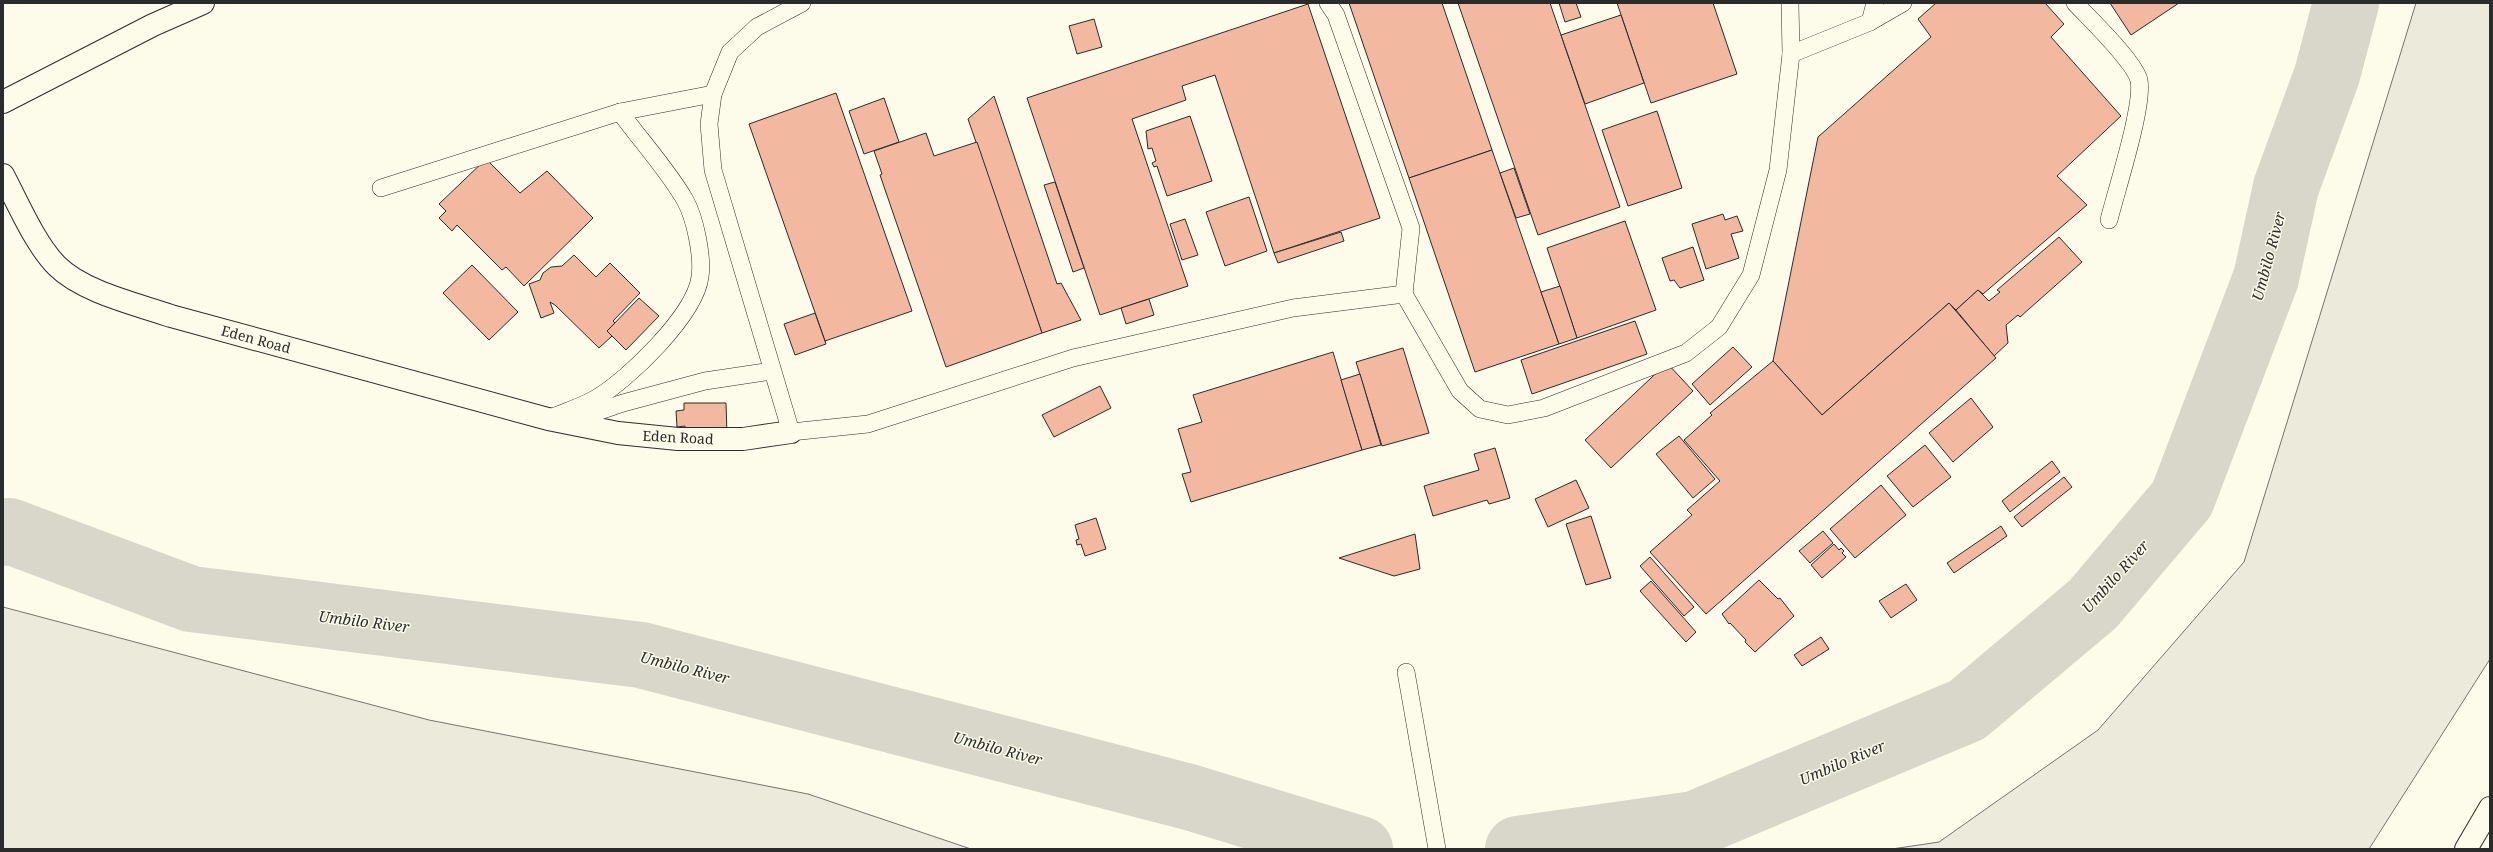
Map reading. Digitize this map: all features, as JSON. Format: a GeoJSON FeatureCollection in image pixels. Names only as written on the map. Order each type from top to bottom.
{"type":"FeatureCollection","features":[{"type":"Feature","properties":{"kind":"main road"},"geometry":{"type":"LineString","coordinates":[[3,102],[153,25],[203,3]]}},
{"type":"Feature","properties":{"kind":"main road","name":"Eden Road"},"geometry":{"type":"LineString","coordinates":[[3,175],[45,251],[57,266],[73,279],[171,316],[557,421],[618,433],[678,439],[743,439],[791,432]]}},
{"type":"Feature","properties":{"kind":"main road"},"geometry":{"type":"LineString","coordinates":[[2466,849],[2490,808]]}},
{"type":"Feature","properties":{"kind":"lane"},"geometry":{"type":"LineString","coordinates":[[802,3],[757,27],[730,52],[712,94],[709,124],[713,170],[791,432],[868,424],[1073,358],[1293,308],[1404,294]]}},
{"type":"Feature","properties":{"kind":"lane"},"geometry":{"type":"LineString","coordinates":[[1328,3],[1336,15],[1411,228],[1404,294],[1460,391],[1480,409],[1508,415],[1544,408],[1686,353],[1719,327],[1751,275],[1778,170],[1791,54],[1790,3]]}},
{"type":"Feature","properties":{"kind":"lane"},"geometry":{"type":"LineString","coordinates":[[1870,22],[1875,3]]}},
{"type":"Feature","properties":{"kind":"lane"},"geometry":{"type":"LineString","coordinates":[[1791,54],[1870,22],[1903,3]]}},
{"type":"Feature","properties":{"kind":"lane"},"geometry":{"type":"LineString","coordinates":[[2075,3],[2130,64],[2138,80],[2138,104],[2109,220]]}},
{"type":"Feature","properties":{"kind":"lane"},"geometry":{"type":"LineString","coordinates":[[381,188],[620,112],[712,94]]}},
{"type":"Feature","properties":{"kind":"lane"},"geometry":{"type":"LineString","coordinates":[[557,421],[596,398],[637,367],[671,331],[693,301],[700,277],[700,253],[685,201],[667,173],[620,112]]}},
{"type":"Feature","properties":{"kind":"lane"},"geometry":{"type":"LineString","coordinates":[[557,421],[705,381],[772,370]]}},
{"type":"Feature","properties":{"kind":"lane"},"geometry":{"type":"LineString","coordinates":[[1406,672],[1437,849]]}},
{"type":"Feature","properties":{"kind":"shaded area"},"geometry":{"type":"Polygon","coordinates":[[[2416,3],[2490,3],[2490,659],[2369,849],[1892,849],[1939,842],[2098,730],[2244,562],[2416,3]]]}},
{"type":"Feature","properties":{"kind":"shaded area"},"geometry":{"type":"Polygon","coordinates":[[[3,607],[429,720],[808,794],[971,849],[3,849],[3,607]]]}},
{"type":"Feature","properties":{"kind":"building"},"geometry":{"type":"Polygon","coordinates":[[[1349,3],[1442,3],[1492,150],[1409,178],[1349,3]]]}},
{"type":"Feature","properties":{"kind":"building"},"geometry":{"type":"Polygon","coordinates":[[[1458,3],[1550,3],[1620,207],[1538,235],[1458,3]]]}},
{"type":"Feature","properties":{"kind":"building"},"geometry":{"type":"Polygon","coordinates":[[[1559,3],[1576,3],[1581,17],[1565,22],[1559,3]]]}},
{"type":"Feature","properties":{"kind":"building"},"geometry":{"type":"Polygon","coordinates":[[[1617,3],[1713,3],[1737,74],[1651,103],[1617,3]]]}},
{"type":"Feature","properties":{"kind":"building"},"geometry":{"type":"Polygon","coordinates":[[[1936,3],[2045,3],[2064,24],[2051,37],[2121,116],[2057,176],[2087,205],[1983,294],[1978,290],[1956,310],[1949,303],[1822,415],[1773,361],[1818,137],[1931,37],[1918,19],[1936,3]]]}},
{"type":"Feature","properties":{"kind":"building"},"geometry":{"type":"Polygon","coordinates":[[[2110,3],[2179,3],[2131,35],[2110,3]]]}},
{"type":"Feature","properties":{"kind":"building"},"geometry":{"type":"Polygon","coordinates":[[[1308,4],[1380,218],[1274,253],[1215,75],[1182,86],[1186,100],[1132,119],[1188,286],[1100,315],[1027,98],[1308,4]]]}},
{"type":"Feature","properties":{"kind":"building"},"geometry":{"type":"Polygon","coordinates":[[[1621,15],[1644,83],[1585,104],[1561,35],[1621,15]]]}},
{"type":"Feature","properties":{"kind":"building"},"geometry":{"type":"Polygon","coordinates":[[[1094,19],[1102,47],[1077,54],[1069,26],[1094,19]]]}},
{"type":"Feature","properties":{"kind":"building"},"geometry":{"type":"Polygon","coordinates":[[[836,93],[912,311],[825,341],[749,124],[836,93]]]}},
{"type":"Feature","properties":{"kind":"building"},"geometry":{"type":"Polygon","coordinates":[[[994,96],[1057,284],[1061,283],[1081,320],[1042,333],[968,119],[994,96]]]}},
{"type":"Feature","properties":{"kind":"building"},"geometry":{"type":"Polygon","coordinates":[[[884,98],[899,142],[864,154],[849,111],[884,98]]]}},
{"type":"Feature","properties":{"kind":"building"},"geometry":{"type":"Polygon","coordinates":[[[1657,111],[1682,188],[1628,206],[1602,130],[1657,111]]]}},
{"type":"Feature","properties":{"kind":"building"},"geometry":{"type":"Polygon","coordinates":[[[1190,116],[1212,181],[1167,196],[1157,166],[1154,167],[1152,163],[1156,161],[1152,148],[1148,149],[1146,131],[1190,116]]]}},
{"type":"Feature","properties":{"kind":"building"},"geometry":{"type":"Polygon","coordinates":[[[926,133],[934,156],[977,142],[1042,333],[946,367],[880,175],[882,174],[874,151],[926,133]]]}},
{"type":"Feature","properties":{"kind":"building"},"geometry":{"type":"Polygon","coordinates":[[[1492,150],[1559,344],[1475,372],[1409,178],[1492,150]]]}},
{"type":"Feature","properties":{"kind":"building"},"geometry":{"type":"Polygon","coordinates":[[[486,159],[520,193],[547,171],[593,218],[524,286],[506,267],[502,270],[457,225],[452,231],[439,218],[446,211],[439,204],[486,159]]]}},
{"type":"Feature","properties":{"kind":"building"},"geometry":{"type":"Polygon","coordinates":[[[1514,168],[1530,214],[1516,218],[1500,173],[1514,168]]]}},
{"type":"Feature","properties":{"kind":"building"},"geometry":{"type":"Polygon","coordinates":[[[1055,182],[1084,268],[1073,272],[1044,185],[1055,182]]]}},
{"type":"Feature","properties":{"kind":"building"},"geometry":{"type":"Polygon","coordinates":[[[1249,197],[1267,251],[1225,266],[1206,212],[1249,197]]]}},
{"type":"Feature","properties":{"kind":"building"},"geometry":{"type":"Polygon","coordinates":[[[1723,214],[1725,220],[1737,216],[1743,231],[1731,234],[1739,258],[1706,269],[1692,224],[1723,214]]]}},
{"type":"Feature","properties":{"kind":"building"},"geometry":{"type":"Polygon","coordinates":[[[1185,219],[1198,255],[1182,260],[1170,224],[1185,219]]]}},
{"type":"Feature","properties":{"kind":"building"},"geometry":{"type":"Polygon","coordinates":[[[1625,221],[1656,310],[1577,338],[1547,248],[1625,221]]]}},
{"type":"Feature","properties":{"kind":"building"},"geometry":{"type":"Polygon","coordinates":[[[1341,232],[1344,241],[1278,263],[1274,253],[1341,232]]]}},
{"type":"Feature","properties":{"kind":"building"},"geometry":{"type":"Polygon","coordinates":[[[2059,237],[2082,262],[2020,317],[2018,315],[2006,325],[2008,343],[1994,356],[1956,310],[1978,290],[1989,301],[2000,292],[1997,290],[2059,237]]]}},
{"type":"Feature","properties":{"kind":"building"},"geometry":{"type":"Polygon","coordinates":[[[1693,247],[1704,280],[1680,288],[1674,280],[1670,281],[1662,258],[1693,247]]]}},
{"type":"Feature","properties":{"kind":"building"},"geometry":{"type":"Polygon","coordinates":[[[574,255],[596,277],[610,263],[640,293],[613,321],[615,323],[607,331],[612,336],[599,348],[555,305],[550,302],[554,313],[541,318],[529,284],[540,280],[543,273],[551,267],[562,266],[574,255]]]}},
{"type":"Feature","properties":{"kind":"building"},"geometry":{"type":"Polygon","coordinates":[[[472,265],[518,312],[489,340],[443,293],[472,265]]]}},
{"type":"Feature","properties":{"kind":"building"},"geometry":{"type":"Polygon","coordinates":[[[1560,286],[1577,338],[1559,344],[1541,292],[1560,286]]]}},
{"type":"Feature","properties":{"kind":"building"},"geometry":{"type":"Polygon","coordinates":[[[639,298],[659,316],[626,350],[607,331],[639,298]]]}},
{"type":"Feature","properties":{"kind":"building"},"geometry":{"type":"Polygon","coordinates":[[[1149,299],[1154,315],[1126,324],[1121,308],[1149,299]]]}},
{"type":"Feature","properties":{"kind":"building"},"geometry":{"type":"Polygon","coordinates":[[[1949,303],[1996,358],[1706,614],[1650,552],[1692,515],[1687,510],[1720,481],[1684,440],[1712,415],[1710,413],[1773,361],[1822,415],[1949,303]]]}},
{"type":"Feature","properties":{"kind":"building"},"geometry":{"type":"Polygon","coordinates":[[[815,313],[826,344],[795,355],[784,324],[815,313]]]}},
{"type":"Feature","properties":{"kind":"building"},"geometry":{"type":"Polygon","coordinates":[[[1635,321],[1647,354],[1532,394],[1521,360],[1635,321]]]}},
{"type":"Feature","properties":{"kind":"building"},"geometry":{"type":"Polygon","coordinates":[[[1733,347],[1752,367],[1710,405],[1692,384],[1733,347]]]}},
{"type":"Feature","properties":{"kind":"building"},"geometry":{"type":"Polygon","coordinates":[[[1403,348],[1429,433],[1382,446],[1356,362],[1403,348]]]}},
{"type":"Feature","properties":{"kind":"building"},"geometry":{"type":"Polygon","coordinates":[[[1333,352],[1362,450],[1191,502],[1182,474],[1191,472],[1178,429],[1202,422],[1193,395],[1333,352]]]}},
{"type":"Feature","properties":{"kind":"building"},"geometry":{"type":"Polygon","coordinates":[[[1667,363],[1693,391],[1611,468],[1585,440],[1667,363]]]}},
{"type":"Feature","properties":{"kind":"building"},"geometry":{"type":"Polygon","coordinates":[[[1360,374],[1381,445],[1362,450],[1341,380],[1360,374]]]}},
{"type":"Feature","properties":{"kind":"building"},"geometry":{"type":"Polygon","coordinates":[[[1100,386],[1111,408],[1054,437],[1042,415],[1100,386]]]}},
{"type":"Feature","properties":{"kind":"building"},"geometry":{"type":"Polygon","coordinates":[[[1971,398],[1993,427],[1953,462],[1929,433],[1971,398]]]}},
{"type":"Feature","properties":{"kind":"building"},"geometry":{"type":"Polygon","coordinates":[[[684,403],[726,403],[727,435],[686,436],[685,426],[677,427],[676,411],[684,410],[684,403]]]}},
{"type":"Feature","properties":{"kind":"building"},"geometry":{"type":"Polygon","coordinates":[[[1679,436],[1715,479],[1693,498],[1656,454],[1679,436]]]}},
{"type":"Feature","properties":{"kind":"building"},"geometry":{"type":"Polygon","coordinates":[[[1925,445],[1951,477],[1913,507],[1887,476],[1925,445]]]}},
{"type":"Feature","properties":{"kind":"building"},"geometry":{"type":"Polygon","coordinates":[[[1495,448],[1510,498],[1489,504],[1487,500],[1433,516],[1424,486],[1479,470],[1474,454],[1495,448]]]}},
{"type":"Feature","properties":{"kind":"building"},"geometry":{"type":"Polygon","coordinates":[[[2052,461],[2060,472],[2010,512],[2002,501],[2052,461]]]}},
{"type":"Feature","properties":{"kind":"building"},"geometry":{"type":"Polygon","coordinates":[[[2064,477],[2072,487],[2022,527],[2014,517],[2064,477]]]}},
{"type":"Feature","properties":{"kind":"building"},"geometry":{"type":"Polygon","coordinates":[[[1576,480],[1589,508],[1548,527],[1535,499],[1576,480]]]}},
{"type":"Feature","properties":{"kind":"building"},"geometry":{"type":"Polygon","coordinates":[[[1881,485],[1906,515],[1855,558],[1830,529],[1881,485]]]}},
{"type":"Feature","properties":{"kind":"building"},"geometry":{"type":"Polygon","coordinates":[[[1591,516],[1611,578],[1586,585],[1566,524],[1591,516]]]}},
{"type":"Feature","properties":{"kind":"building"},"geometry":{"type":"Polygon","coordinates":[[[1096,518],[1106,549],[1085,556],[1081,544],[1077,545],[1076,540],[1079,539],[1075,525],[1096,518]]]}},
{"type":"Feature","properties":{"kind":"building"},"geometry":{"type":"Polygon","coordinates":[[[2001,526],[2007,536],[1954,573],[1947,563],[2001,526]]]}},
{"type":"Feature","properties":{"kind":"building"},"geometry":{"type":"Polygon","coordinates":[[[1823,531],[1833,543],[1810,563],[1799,551],[1823,531]]]}},
{"type":"Feature","properties":{"kind":"building"},"geometry":{"type":"Polygon","coordinates":[[[1415,534],[1420,569],[1394,576],[1339,558],[1415,534]]]}},
{"type":"Feature","properties":{"kind":"building"},"geometry":{"type":"Polygon","coordinates":[[[1834,544],[1839,550],[1841,548],[1844,551],[1842,553],[1846,557],[1822,578],[1811,565],[1834,544]]]}},
{"type":"Feature","properties":{"kind":"building"},"geometry":{"type":"Polygon","coordinates":[[[1650,557],[1694,607],[1684,616],[1640,566],[1650,557]]]}},
{"type":"Feature","properties":{"kind":"building"},"geometry":{"type":"Polygon","coordinates":[[[1759,580],[1778,599],[1780,598],[1794,616],[1755,652],[1745,642],[1746,640],[1730,623],[1729,624],[1722,614],[1759,580]]]}},
{"type":"Feature","properties":{"kind":"building"},"geometry":{"type":"Polygon","coordinates":[[[1651,581],[1696,632],[1686,642],[1640,591],[1651,581]]]}},
{"type":"Feature","properties":{"kind":"building"},"geometry":{"type":"Polygon","coordinates":[[[1906,584],[1917,600],[1891,618],[1879,601],[1906,584]]]}},
{"type":"Feature","properties":{"kind":"building"},"geometry":{"type":"Polygon","coordinates":[[[1821,637],[1829,649],[1802,666],[1794,655],[1821,637]]]}},
{"type":"Feature","properties":{"kind":"waterway","name":"Umbilo River"},"geometry":{"type":"LineString","coordinates":[[1518,849],[1695,824],[1967,710],[2093,604],[2182,499],[2266,278],[2286,187],[2327,75],[2346,3]]}},
{"type":"Feature","properties":{"kind":"waterway","name":"Umbilo River"},"geometry":{"type":"LineString","coordinates":[[3,533],[9,531],[191,599],[641,655],[1189,797],[1360,849]]}}]}
